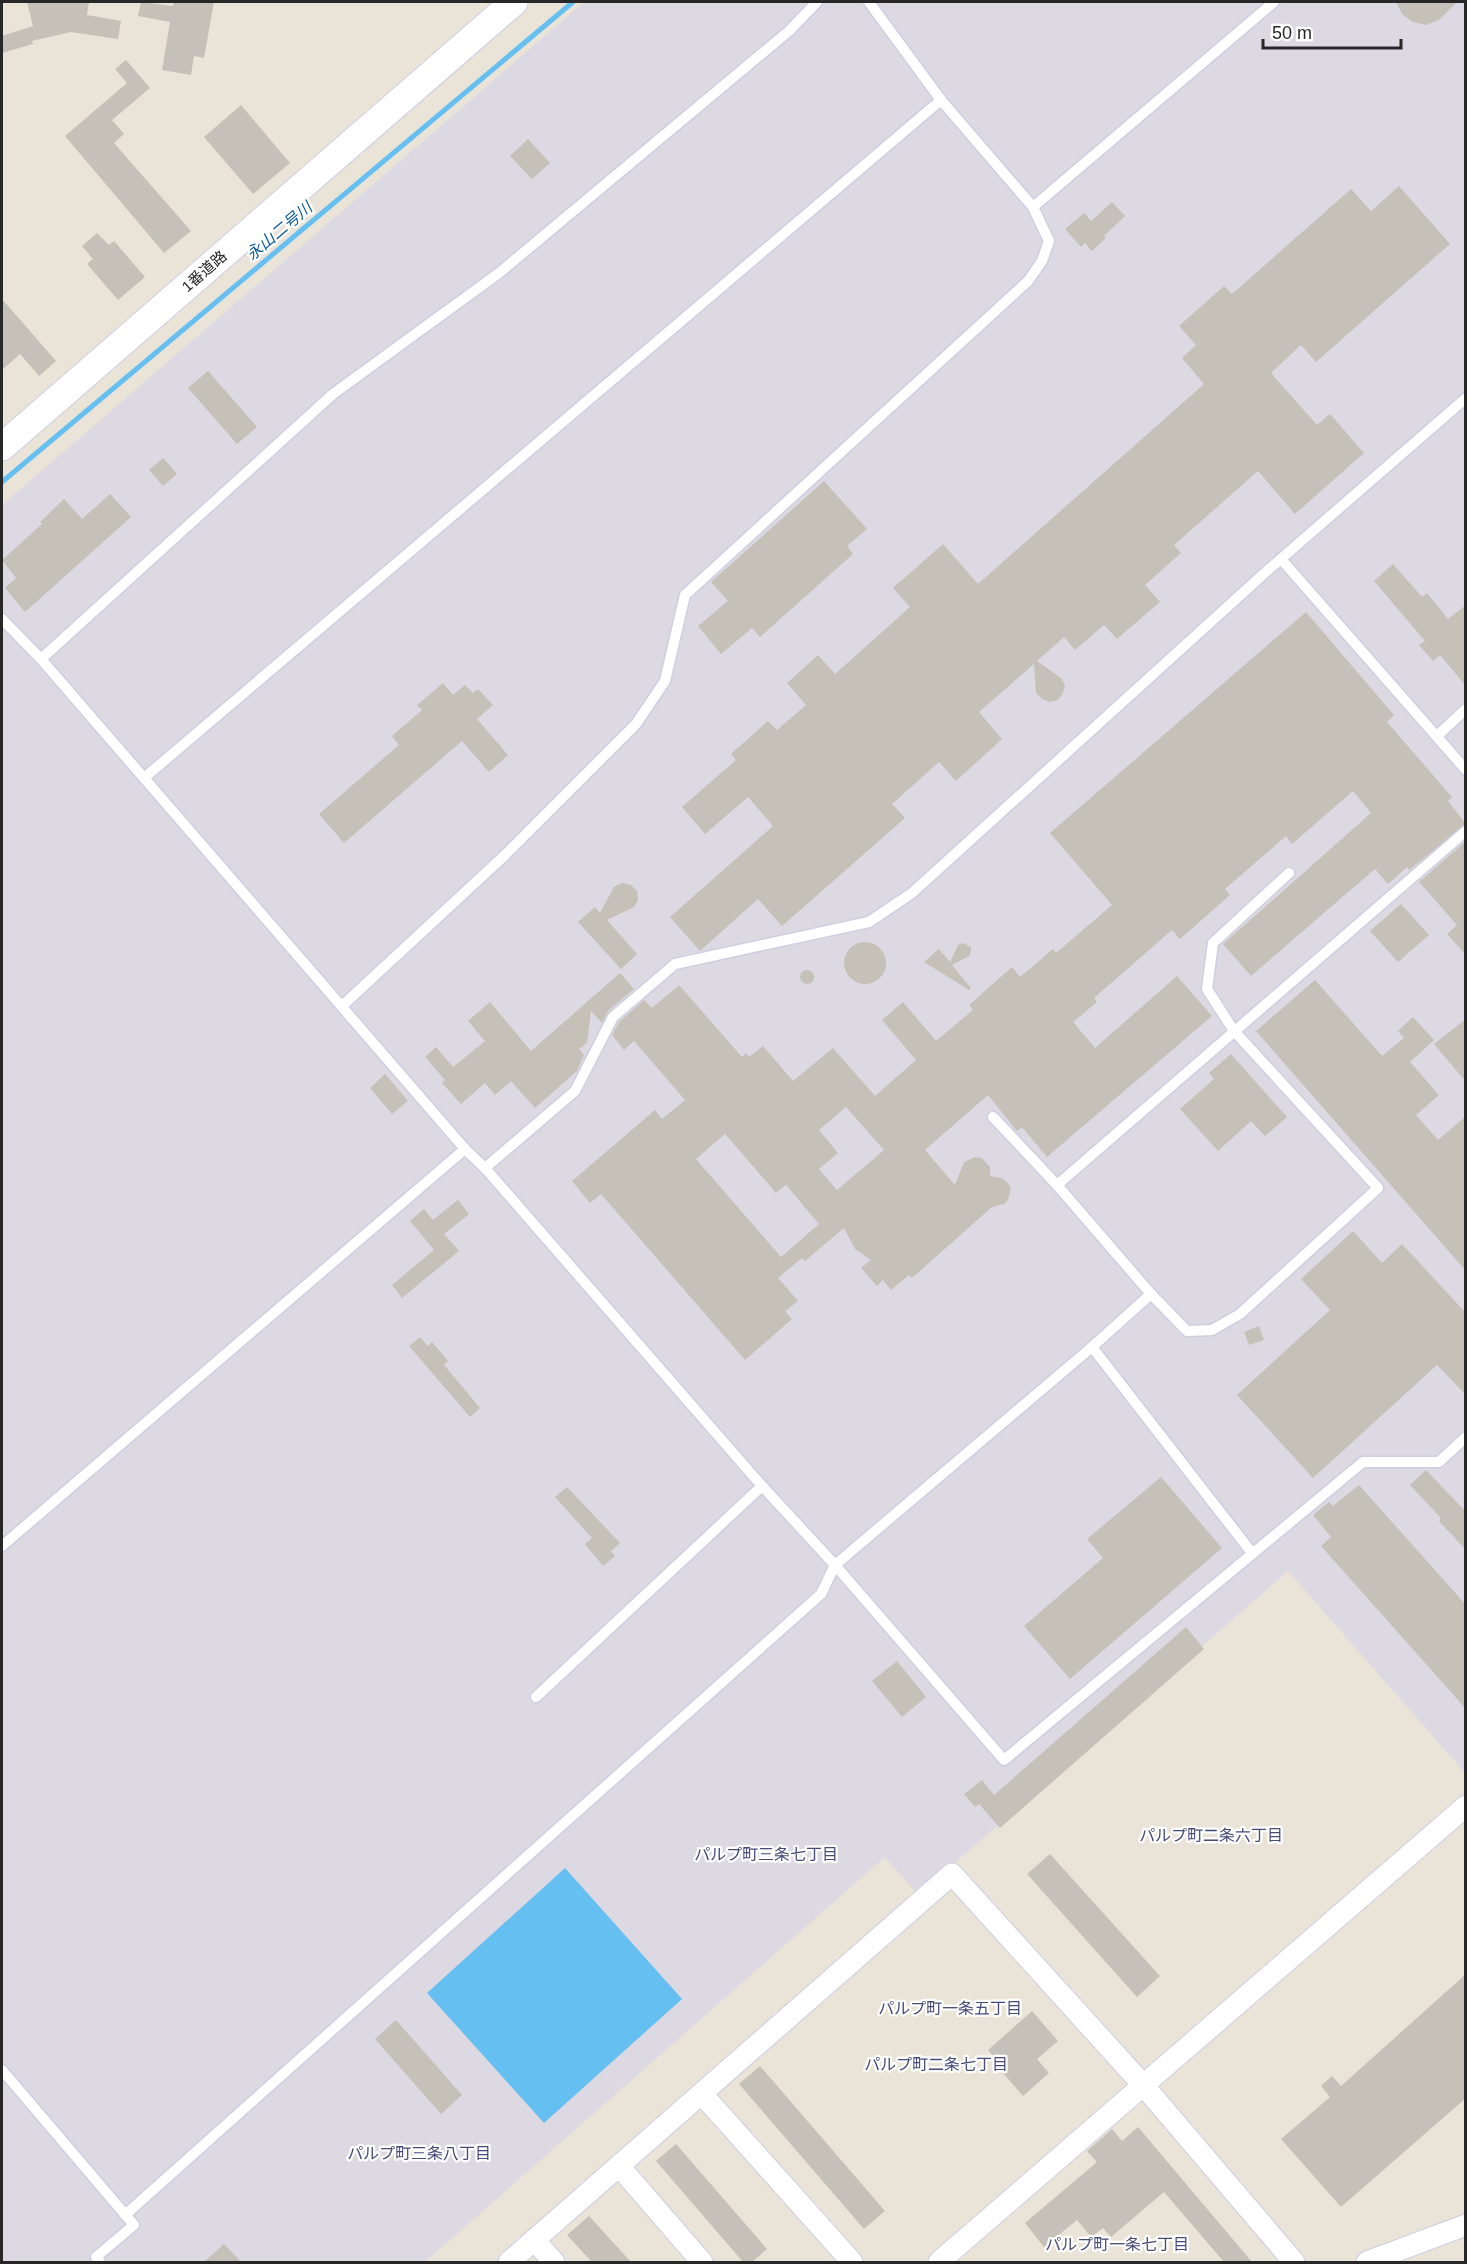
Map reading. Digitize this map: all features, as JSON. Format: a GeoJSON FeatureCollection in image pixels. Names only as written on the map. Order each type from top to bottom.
{"type":"FeatureCollection","features":[{"type":"Feature","properties":{"kind":"street","name":"1番道路"},"geometry":{"type":"LineString","coordinates":[[2,447],[514,2]]}},
{"type":"Feature","properties":{"kind":"street"},"geometry":{"type":"LineString","coordinates":[[939,2262],[1466,1806]]}},
{"type":"Feature","properties":{"kind":"street"},"geometry":{"type":"LineString","coordinates":[[509,2262],[952,1874],[1144,2086],[1294,2262]]}},
{"type":"Feature","properties":{"kind":"street"},"geometry":{"type":"LineString","coordinates":[[702,2094],[852,2262]]}},
{"type":"Feature","properties":{"kind":"street"},"geometry":{"type":"LineString","coordinates":[[619,2166],[702,2262]]}},
{"type":"Feature","properties":{"kind":"street"},"geometry":{"type":"LineString","coordinates":[[1367,2262],[1466,2225]]}},
{"type":"Feature","properties":{"kind":"street"},"geometry":{"type":"LineString","coordinates":[[534,2240],[554,2262]]}},
{"type":"Feature","properties":{"kind":"lane"},"geometry":{"type":"LineString","coordinates":[[41,658],[333,394],[499,273],[789,31],[817,2]]}},
{"type":"Feature","properties":{"kind":"lane"},"geometry":{"type":"LineString","coordinates":[[342,1006],[504,856],[636,724],[665,681],[685,595],[1028,281],[1042,261],[1049,241],[1033,207],[941,100],[869,2]]}},
{"type":"Feature","properties":{"kind":"lane"},"geometry":{"type":"LineString","coordinates":[[1033,207],[1274,2]]}},
{"type":"Feature","properties":{"kind":"lane"},"geometry":{"type":"LineString","coordinates":[[144,778],[941,100]]}},
{"type":"Feature","properties":{"kind":"lane"},"geometry":{"type":"LineString","coordinates":[[485,1168],[575,1090],[613,1017],[675,964],[869,922],[912,893],[1281,559],[1466,398]]}},
{"type":"Feature","properties":{"kind":"lane"},"geometry":{"type":"LineString","coordinates":[[1281,559],[1466,770]]}},
{"type":"Feature","properties":{"kind":"lane"},"geometry":{"type":"LineString","coordinates":[[2,619],[41,658],[465,1149],[485,1168],[1004,1760],[1363,1462],[1439,1462],[1466,1437]]}},
{"type":"Feature","properties":{"kind":"lane"},"geometry":{"type":"LineString","coordinates":[[1437,736],[1466,709]]}},
{"type":"Feature","properties":{"kind":"lane"},"geometry":{"type":"LineString","coordinates":[[1057,1185],[1466,831]]}},
{"type":"Feature","properties":{"kind":"lane"},"geometry":{"type":"LineString","coordinates":[[993,1117],[1057,1185],[1151,1294],[1187,1331],[1212,1330],[1240,1314],[1378,1188],[1234,1031],[1207,989],[1213,944],[1289,873]]}},
{"type":"Feature","properties":{"kind":"lane"},"geometry":{"type":"LineString","coordinates":[[2,1546],[465,1149]]}},
{"type":"Feature","properties":{"kind":"lane"},"geometry":{"type":"LineString","coordinates":[[125,2215],[821,1594],[835,1565],[1092,1347],[1151,1294]]}},
{"type":"Feature","properties":{"kind":"lane"},"geometry":{"type":"LineString","coordinates":[[1092,1347],[1252,1553]]}},
{"type":"Feature","properties":{"kind":"lane"},"geometry":{"type":"LineString","coordinates":[[536,1697],[762,1486]]}},
{"type":"Feature","properties":{"kind":"lane"},"geometry":{"type":"LineString","coordinates":[[2,2070],[134,2225],[96,2257],[100,2262]]}},
{"type":"Feature","properties":{"kind":"shaded area"},"geometry":{"type":"Polygon","coordinates":[[[584,2],[1465,2],[1465,1773],[1288,1571],[918,1895],[885,1857],[425,2262],[2,2262],[2,505],[584,2]]]}},
{"type":"Feature","properties":{"kind":"water"},"geometry":{"type":"Polygon","coordinates":[[[565,1868],[682,1999],[544,2123],[427,1993],[565,1868]]]}},
{"type":"Feature","properties":{"kind":"building"},"geometry":{"type":"Polygon","coordinates":[[[27,2],[89,2],[87,15],[121,21],[118,39],[71,32],[32,41],[33,44],[2,53],[2,36],[33,26],[27,2]]]}},
{"type":"Feature","properties":{"kind":"building"},"geometry":{"type":"Polygon","coordinates":[[[141,2],[173,6],[174,2],[214,2],[204,58],[194,56],[191,75],[162,70],[170,22],[138,16],[141,2]]]}},
{"type":"Feature","properties":{"kind":"building"},"geometry":{"type":"Polygon","coordinates":[[[1396,2],[1457,2],[1439,20],[1426,25],[1413,22],[1402,14],[1396,2]]]}},
{"type":"Feature","properties":{"kind":"building"},"geometry":{"type":"Polygon","coordinates":[[[126,60],[150,88],[112,120],[124,134],[114,143],[191,231],[164,253],[65,136],[127,83],[115,69],[126,60]]]}},
{"type":"Feature","properties":{"kind":"building"},"geometry":{"type":"Polygon","coordinates":[[[241,105],[290,163],[253,194],[204,137],[241,105]]]}},
{"type":"Feature","properties":{"kind":"building"},"geometry":{"type":"Polygon","coordinates":[[[528,139],[550,163],[532,179],[510,156],[528,139]]]}},
{"type":"Feature","properties":{"kind":"building"},"geometry":{"type":"Polygon","coordinates":[[[1399,186],[1450,244],[1316,362],[1301,345],[1271,373],[1317,425],[1330,414],[1364,453],[1295,514],[1258,471],[1174,545],[1181,553],[1145,585],[1160,602],[1117,639],[1104,625],[1075,650],[1064,637],[1037,661],[1061,678],[1065,685],[1058,700],[1050,702],[1042,699],[1036,693],[1034,664],[979,712],[1002,739],[956,781],[939,762],[892,804],[905,818],[782,926],[758,899],[700,951],[670,917],[773,826],[748,797],[705,834],[682,807],[736,760],[731,754],[768,721],[777,730],[806,705],[787,683],[818,655],[835,674],[910,607],[893,588],[943,544],[978,584],[1204,384],[1182,358],[1196,345],[1179,326],[1224,286],[1232,294],[1351,189],[1371,211],[1399,186]]]}},
{"type":"Feature","properties":{"kind":"building"},"geometry":{"type":"Polygon","coordinates":[[[1112,202],[1125,216],[1092,251],[1085,243],[1081,247],[1065,229],[1084,213],[1091,221],[1112,202]]]}},
{"type":"Feature","properties":{"kind":"building"},"geometry":{"type":"Polygon","coordinates":[[[97,233],[109,245],[114,241],[145,277],[118,300],[87,264],[93,259],[82,246],[97,233]]]}},
{"type":"Feature","properties":{"kind":"building"},"geometry":{"type":"Polygon","coordinates":[[[2,299],[56,361],[39,376],[20,354],[2,370],[2,299]]]}},
{"type":"Feature","properties":{"kind":"building"},"geometry":{"type":"Polygon","coordinates":[[[208,371],[257,427],[237,444],[188,388],[208,371]]]}},
{"type":"Feature","properties":{"kind":"building"},"geometry":{"type":"Polygon","coordinates":[[[163,458],[177,474],[163,486],[149,470],[163,458]]]}},
{"type":"Feature","properties":{"kind":"building"},"geometry":{"type":"Polygon","coordinates":[[[824,481],[867,529],[847,546],[853,554],[760,637],[752,628],[721,654],[698,626],[728,601],[711,582],[824,481]]]}},
{"type":"Feature","properties":{"kind":"building"},"geometry":{"type":"Polygon","coordinates":[[[110,494],[131,517],[25,612],[5,588],[16,578],[2,560],[42,524],[40,522],[64,499],[82,519],[110,494]]]}},
{"type":"Feature","properties":{"kind":"building"},"geometry":{"type":"Polygon","coordinates":[[[1393,564],[1422,597],[1427,593],[1448,619],[1466,605],[1466,686],[1440,655],[1433,661],[1419,645],[1425,641],[1374,581],[1393,564]]]}},
{"type":"Feature","properties":{"kind":"building"},"geometry":{"type":"Polygon","coordinates":[[[1306,612],[1394,715],[1387,722],[1452,797],[1448,801],[1466,824],[1409,870],[1407,867],[1388,884],[1375,869],[1251,976],[1223,944],[1371,813],[1353,791],[1292,844],[1286,836],[1225,889],[1230,895],[1180,939],[1172,930],[1094,998],[1097,1002],[1073,1022],[1095,1048],[1177,976],[1212,1016],[1047,1157],[1022,1127],[1017,1131],[988,1095],[925,1150],[955,1185],[964,1162],[975,1157],[982,1158],[990,1167],[990,1176],[1002,1178],[1011,1188],[1008,1200],[1004,1204],[992,1207],[912,1278],[909,1275],[891,1290],[883,1280],[877,1286],[861,1268],[871,1260],[855,1249],[844,1228],[805,1261],[802,1258],[778,1278],[798,1301],[785,1311],[792,1319],[745,1360],[601,1194],[590,1203],[572,1181],[655,1110],[662,1119],[685,1100],[634,1041],[624,1050],[612,1035],[619,1022],[644,1000],[652,1008],[679,985],[742,1057],[746,1053],[749,1057],[763,1046],[793,1081],[833,1048],[875,1096],[916,1060],[882,1020],[903,1002],[936,1041],[973,1010],[969,1005],[1012,967],[1020,977],[1053,949],[1056,953],[1112,905],[1050,833],[1306,612]],[[846,1107],[819,1130],[838,1153],[819,1169],[837,1190],[884,1150],[846,1107]],[[725,1134],[696,1159],[781,1257],[819,1224],[786,1185],[776,1193],[725,1134]]]}},
{"type":"Feature","properties":{"kind":"building"},"geometry":{"type":"Polygon","coordinates":[[[443,683],[453,695],[465,685],[473,693],[478,689],[493,705],[477,719],[508,755],[489,772],[462,741],[344,843],[319,814],[399,745],[392,736],[422,710],[417,705],[443,683]]]}},
{"type":"Feature","properties":{"kind":"building"},"geometry":{"type":"Polygon","coordinates":[[[1466,841],[1466,955],[1447,934],[1457,925],[1419,882],[1466,841]]]}},
{"type":"Feature","properties":{"kind":"building"},"geometry":{"type":"Polygon","coordinates":[[[622,883],[631,885],[637,891],[638,900],[634,907],[607,920],[637,954],[621,969],[578,922],[595,907],[600,913],[614,887],[622,883]]]}},
{"type":"Feature","properties":{"kind":"building"},"geometry":{"type":"Polygon","coordinates":[[[1401,904],[1429,935],[1398,962],[1370,931],[1401,904]]]}},
{"type":"Feature","properties":{"kind":"building"},"geometry":{"type":"Polygon","coordinates":[[[865,942],[880,948],[886,963],[880,978],[865,984],[850,978],[844,963],[850,948],[865,942]]]}},
{"type":"Feature","properties":{"kind":"building"},"geometry":{"type":"Polygon","coordinates":[[[963,943],[971,947],[969,956],[952,965],[971,988],[969,990],[924,962],[939,949],[950,962],[958,945],[963,943]]]}},
{"type":"Feature","properties":{"kind":"building"},"geometry":{"type":"Polygon","coordinates":[[[804,970],[810,970],[814,977],[810,984],[804,984],[800,980],[800,974],[804,970]]]}},
{"type":"Feature","properties":{"kind":"building"},"geometry":{"type":"Polygon","coordinates":[[[620,973],[634,989],[608,1011],[602,1023],[591,1011],[587,1043],[579,1049],[584,1055],[577,1071],[535,1108],[511,1081],[495,1095],[485,1083],[461,1104],[442,1083],[445,1080],[425,1057],[436,1047],[453,1067],[485,1041],[468,1021],[490,1002],[531,1051],[620,973]]]}},
{"type":"Feature","properties":{"kind":"building"},"geometry":{"type":"Polygon","coordinates":[[[1315,980],[1382,1056],[1404,1038],[1398,1031],[1413,1017],[1434,1040],[1410,1062],[1439,1095],[1416,1115],[1438,1140],[1466,1116],[1466,1271],[1256,1031],[1315,980]]]}},
{"type":"Feature","properties":{"kind":"building"},"geometry":{"type":"Polygon","coordinates":[[[1466,1019],[1466,1082],[1434,1044],[1466,1019]]]}},
{"type":"Feature","properties":{"kind":"building"},"geometry":{"type":"Polygon","coordinates":[[[1231,1054],[1287,1117],[1265,1136],[1251,1121],[1218,1151],[1180,1109],[1214,1079],[1209,1073],[1231,1054]]]}},
{"type":"Feature","properties":{"kind":"building"},"geometry":{"type":"Polygon","coordinates":[[[385,1074],[408,1101],[392,1114],[370,1088],[385,1074]]]}},
{"type":"Feature","properties":{"kind":"building"},"geometry":{"type":"Polygon","coordinates":[[[458,1200],[469,1214],[444,1234],[459,1251],[402,1298],[392,1285],[434,1250],[410,1221],[424,1209],[433,1220],[458,1200]]]}},
{"type":"Feature","properties":{"kind":"building"},"geometry":{"type":"Polygon","coordinates":[[[1353,1231],[1382,1263],[1402,1244],[1466,1313],[1466,1395],[1437,1365],[1313,1478],[1237,1395],[1330,1310],[1301,1279],[1353,1231]]]}},
{"type":"Feature","properties":{"kind":"building"},"geometry":{"type":"Polygon","coordinates":[[[1259,1326],[1264,1340],[1249,1345],[1244,1332],[1259,1326]]]}},
{"type":"Feature","properties":{"kind":"building"},"geometry":{"type":"Polygon","coordinates":[[[420,1337],[428,1346],[432,1342],[448,1361],[444,1365],[480,1408],[470,1417],[409,1346],[420,1337]]]}},
{"type":"Feature","properties":{"kind":"building"},"geometry":{"type":"Polygon","coordinates":[[[1426,1470],[1466,1512],[1466,1550],[1439,1521],[1441,1518],[1410,1485],[1426,1470]]]}},
{"type":"Feature","properties":{"kind":"building"},"geometry":{"type":"Polygon","coordinates":[[[1161,1477],[1222,1548],[1070,1679],[1024,1626],[1103,1558],[1087,1539],[1161,1477]]]}},
{"type":"Feature","properties":{"kind":"building"},"geometry":{"type":"Polygon","coordinates":[[[1359,1485],[1466,1605],[1466,1709],[1321,1546],[1331,1537],[1313,1515],[1329,1502],[1333,1506],[1359,1485]]]}},
{"type":"Feature","properties":{"kind":"building"},"geometry":{"type":"Polygon","coordinates":[[[567,1487],[620,1543],[611,1551],[615,1556],[603,1566],[585,1544],[592,1538],[555,1497],[567,1487]]]}},
{"type":"Feature","properties":{"kind":"building"},"geometry":{"type":"Polygon","coordinates":[[[1186,1627],[1204,1649],[1000,1828],[979,1804],[975,1807],[964,1794],[982,1780],[994,1795],[1186,1627]]]}},
{"type":"Feature","properties":{"kind":"building"},"geometry":{"type":"Polygon","coordinates":[[[897,1661],[926,1697],[902,1717],[872,1681],[897,1661]]]}},
{"type":"Feature","properties":{"kind":"building"},"geometry":{"type":"Polygon","coordinates":[[[1050,1854],[1160,1976],[1137,1997],[1027,1874],[1050,1854]]]}},
{"type":"Feature","properties":{"kind":"building"},"geometry":{"type":"Polygon","coordinates":[[[1466,1974],[1466,2098],[1341,2207],[1281,2139],[1330,2097],[1321,2086],[1332,2076],[1341,2086],[1466,1974]]]}},
{"type":"Feature","properties":{"kind":"building"},"geometry":{"type":"Polygon","coordinates":[[[1032,2011],[1058,2041],[1037,2059],[1049,2073],[1023,2096],[990,2058],[993,2056],[988,2050],[1032,2011]]]}},
{"type":"Feature","properties":{"kind":"building"},"geometry":{"type":"Polygon","coordinates":[[[396,2020],[462,2095],[441,2114],[375,2039],[396,2020]]]}},
{"type":"Feature","properties":{"kind":"building"},"geometry":{"type":"Polygon","coordinates":[[[760,2066],[885,2211],[864,2229],[739,2084],[760,2066]]]}},
{"type":"Feature","properties":{"kind":"building"},"geometry":{"type":"Polygon","coordinates":[[[1138,2127],[1252,2262],[1224,2262],[1164,2192],[1111,2237],[1103,2228],[1091,2237],[1077,2220],[1044,2247],[1025,2223],[1097,2162],[1087,2151],[1112,2129],[1122,2141],[1138,2127]]]}},
{"type":"Feature","properties":{"kind":"building"},"geometry":{"type":"Polygon","coordinates":[[[676,2144],[767,2249],[752,2262],[743,2262],[656,2161],[676,2144]]]}},
{"type":"Feature","properties":{"kind":"building"},"geometry":{"type":"Polygon","coordinates":[[[589,2216],[631,2262],[592,2262],[567,2235],[589,2216]]]}},
{"type":"Feature","properties":{"kind":"building"},"geometry":{"type":"Polygon","coordinates":[[[224,2244],[241,2262],[204,2262],[224,2244]]]}},
{"type":"Feature","properties":{"kind":"waterway","name":"永山二号川"},"geometry":{"type":"LineString","coordinates":[[2,482],[573,2]]}},
{"type":"Feature","properties":{"kind":"district","name":"パルプ町二条六丁目"},"geometry":{"type":"Point","coordinates":[1211,1835]}},
{"type":"Feature","properties":{"kind":"district","name":"パルプ町三条七丁目"},"geometry":{"type":"Point","coordinates":[766,1854]}},
{"type":"Feature","properties":{"kind":"district","name":"パルプ町一条五丁目"},"geometry":{"type":"Point","coordinates":[950,2008]}},
{"type":"Feature","properties":{"kind":"district","name":"パルプ町二条七丁目"},"geometry":{"type":"Point","coordinates":[936,2064]}},
{"type":"Feature","properties":{"kind":"district","name":"パルプ町三条八丁目"},"geometry":{"type":"Point","coordinates":[419,2153]}},
{"type":"Feature","properties":{"kind":"district","name":"パルプ町一条七丁目"},"geometry":{"type":"Point","coordinates":[1117,2244]}}]}
